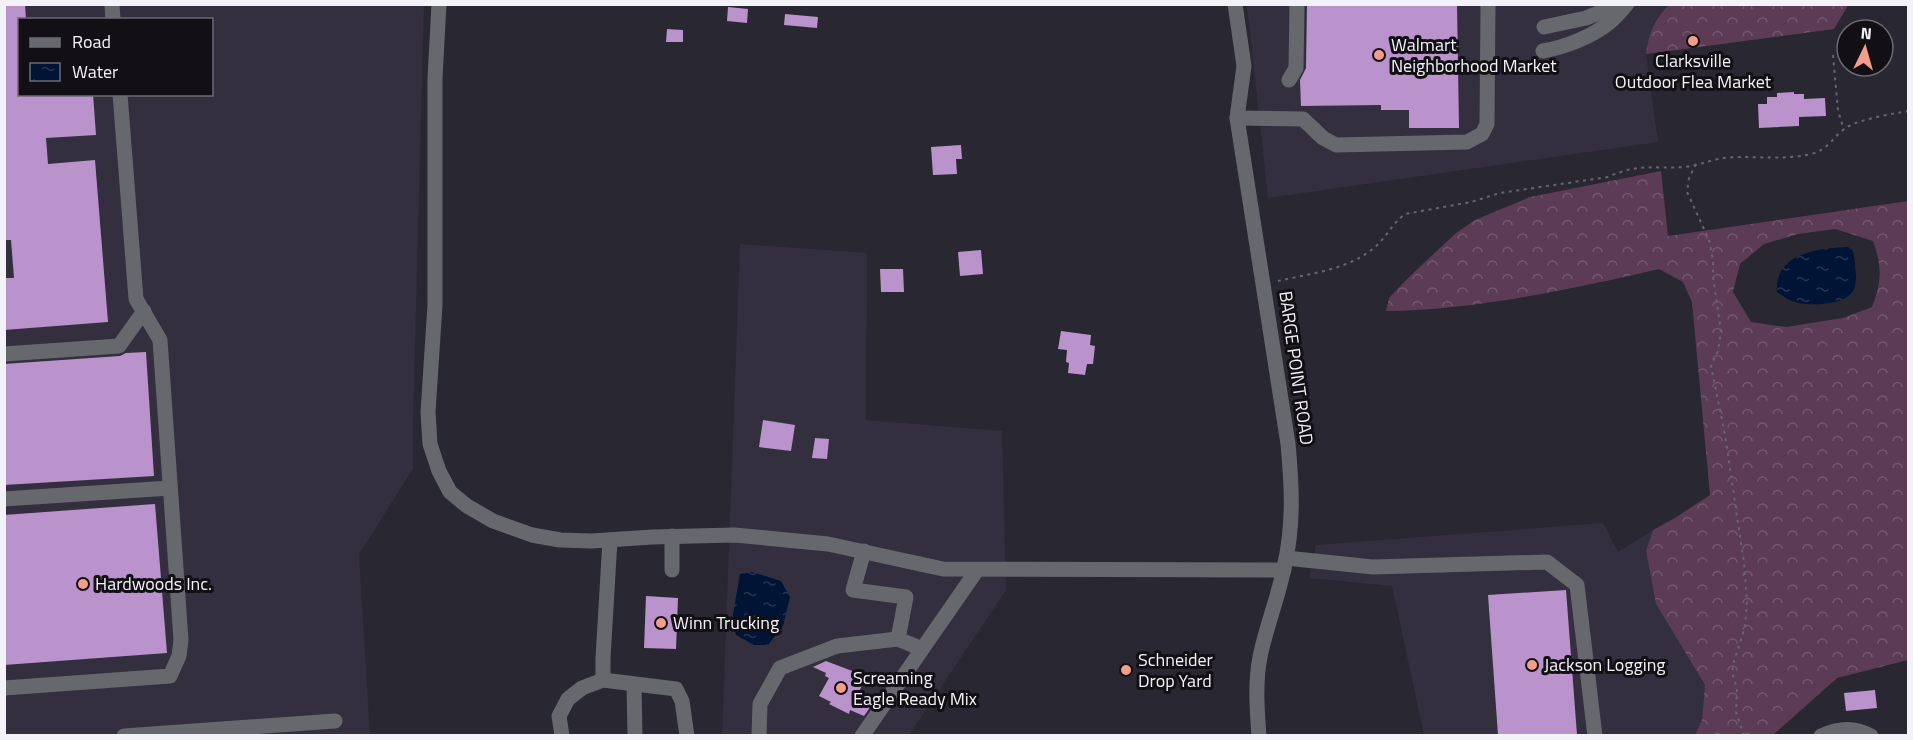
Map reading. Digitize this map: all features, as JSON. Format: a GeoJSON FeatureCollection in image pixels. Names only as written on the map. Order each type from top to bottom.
{"type":"FeatureCollection","features":[{"type":"Feature","properties":{"kind":"street"},"geometry":{"type":"LineString","coordinates":[[439,4],[435,78],[436,272],[428,412],[430,444],[439,471],[450,492],[467,506],[493,521],[532,535],[560,540],[735,535],[828,544],[943,569],[1285,564],[1373,567],[1547,562],[1577,585],[1594,735]]}},
{"type":"Feature","properties":{"kind":"street","name":"BARGE POINT ROAD"},"geometry":{"type":"LineString","coordinates":[[1235,4],[1244,66],[1237,118],[1288,444],[1292,486],[1292,519],[1285,564],[1259,660],[1257,704],[1259,735]]}},
{"type":"Feature","properties":{"kind":"street"},"geometry":{"type":"LineString","coordinates":[[1290,80],[1296,68],[1297,4]]}},
{"type":"Feature","properties":{"kind":"street"},"geometry":{"type":"LineString","coordinates":[[1237,118],[1303,119],[1323,138],[1336,145],[1467,142],[1482,134],[1487,124],[1488,4]]}},
{"type":"Feature","properties":{"kind":"street"},"geometry":{"type":"LineString","coordinates":[[1544,27],[1586,18],[1621,4]]}},
{"type":"Feature","properties":{"kind":"street"},"geometry":{"type":"LineString","coordinates":[[1543,51],[1563,47],[1610,23],[1627,4]]}},
{"type":"Feature","properties":{"kind":"street"},"geometry":{"type":"LineString","coordinates":[[4,688],[170,676],[179,656],[181,640],[160,340],[136,299],[120,96]]}},
{"type":"Feature","properties":{"kind":"street"},"geometry":{"type":"LineString","coordinates":[[4,354],[119,346],[144,311]]}},
{"type":"Feature","properties":{"kind":"street"},"geometry":{"type":"LineString","coordinates":[[4,500],[170,488]]}},
{"type":"Feature","properties":{"kind":"street"},"geometry":{"type":"LineString","coordinates":[[672,536],[672,570]]}},
{"type":"Feature","properties":{"kind":"street"},"geometry":{"type":"LineString","coordinates":[[603,680],[610,540]]}},
{"type":"Feature","properties":{"kind":"street"},"geometry":{"type":"LineString","coordinates":[[864,551],[853,590],[906,597],[898,639]]}},
{"type":"Feature","properties":{"kind":"street"},"geometry":{"type":"LineString","coordinates":[[862,735],[977,570]]}},
{"type":"Feature","properties":{"kind":"street"},"geometry":{"type":"LineString","coordinates":[[759,735],[760,704],[780,668],[837,646],[898,639],[922,649]]}},
{"type":"Feature","properties":{"kind":"street"},"geometry":{"type":"LineString","coordinates":[[562,735],[559,716],[568,699],[582,688],[603,680],[676,689],[682,701],[687,735]]}},
{"type":"Feature","properties":{"kind":"street"},"geometry":{"type":"LineString","coordinates":[[633,684],[635,735]]}},
{"type":"Feature","properties":{"kind":"street"},"geometry":{"type":"LineString","coordinates":[[124,735],[335,721]]}},
{"type":"Feature","properties":{"kind":"street"},"geometry":{"type":"LineString","coordinates":[[1821,735],[1843,728],[1862,731],[1870,735]]}},
{"type":"Feature","properties":{"kind":"path"},"geometry":{"type":"LineString","coordinates":[[1833,55],[1838,111],[1844,130]]}},
{"type":"Feature","properties":{"kind":"path"},"geometry":{"type":"LineString","coordinates":[[1264,285],[1360,258],[1378,244],[1396,220],[1405,214],[1471,202],[1500,193],[1600,179],[1642,166],[1671,167],[1722,158],[1787,157],[1812,154],[1828,147],[1851,125],[1908,111]]}},
{"type":"Feature","properties":{"kind":"path"},"geometry":{"type":"LineString","coordinates":[[1696,164],[1689,178],[1687,192],[1709,240],[1713,260],[1716,303],[1721,331],[1718,351],[1711,366],[1725,435],[1744,563],[1747,602],[1745,627],[1732,672],[1737,689],[1736,711],[1744,735]]}},
{"type":"Feature","properties":{"kind":"shaded area"},"geometry":{"type":"Polygon","coordinates":[[[4,5],[424,5],[413,469],[359,554],[370,735],[5,735],[4,5]]]}},
{"type":"Feature","properties":{"kind":"shaded area"},"geometry":{"type":"Polygon","coordinates":[[[1247,5],[1849,5],[1841,18],[1835,18],[1834,29],[1646,54],[1658,142],[1268,198],[1247,5]]]}},
{"type":"Feature","properties":{"kind":"shaded area","name":"Screaming Eagle Ready Mix"},"geometry":{"type":"Polygon","coordinates":[[[740,244],[867,253],[866,420],[1002,431],[1006,590],[909,735],[722,736],[740,244]]]}},
{"type":"Feature","properties":{"kind":"shaded area","name":"Jackson Logging"},"geometry":{"type":"Polygon","coordinates":[[[1603,523],[1618,552],[1653,530],[1646,551],[1656,604],[1705,685],[1702,720],[1695,735],[1424,735],[1392,586],[1309,578],[1316,545],[1603,523]]]}},
{"type":"Feature","properties":{"kind":"green space","name":"Clarksville Outdoor Flea Market"},"geometry":{"type":"Polygon","coordinates":[[[1669,4],[1848,5],[1840,18],[1835,18],[1834,29],[1646,54],[1653,27],[1669,4]]]}},
{"type":"Feature","properties":{"kind":"green space"},"geometry":{"type":"Polygon","coordinates":[[[1661,171],[1668,236],[1908,201],[1908,660],[1837,678],[1773,735],[1695,735],[1702,720],[1705,685],[1656,604],[1646,551],[1653,530],[1710,495],[1692,302],[1683,282],[1659,269],[1489,303],[1386,311],[1389,298],[1456,233],[1475,220],[1530,197],[1661,171]],[[1835,229],[1798,234],[1764,244],[1740,264],[1733,292],[1751,322],[1786,327],[1843,318],[1872,307],[1880,274],[1873,241],[1835,229]]]}},
{"type":"Feature","properties":{"kind":"water"},"geometry":{"type":"Polygon","coordinates":[[[1848,247],[1853,251],[1856,280],[1854,289],[1845,298],[1829,303],[1804,304],[1792,301],[1777,292],[1778,279],[1790,261],[1812,251],[1848,247]]]}},
{"type":"Feature","properties":{"kind":"water"},"geometry":{"type":"Polygon","coordinates":[[[752,572],[781,581],[790,597],[783,626],[768,645],[754,645],[736,635],[732,620],[740,574],[752,572]]]}},
{"type":"Feature","properties":{"kind":"building"},"geometry":{"type":"Polygon","coordinates":[[[4,4],[25,4],[26,18],[18,18],[18,96],[93,96],[96,135],[46,138],[48,164],[95,160],[108,322],[4,330],[4,278],[14,278],[11,240],[4,240],[4,4]]]}},
{"type":"Feature","properties":{"kind":"building","name":"Walmart Neighborhood Market"},"geometry":{"type":"Polygon","coordinates":[[[1457,4],[1459,128],[1409,128],[1409,110],[1381,110],[1381,105],[1301,106],[1300,80],[1306,68],[1307,5],[1457,4]]]}},
{"type":"Feature","properties":{"kind":"building"},"geometry":{"type":"Polygon","coordinates":[[[728,7],[748,9],[747,23],[727,21],[728,7]]]}},
{"type":"Feature","properties":{"kind":"building"},"geometry":{"type":"Polygon","coordinates":[[[785,14],[818,17],[817,28],[784,25],[785,14]]]}},
{"type":"Feature","properties":{"kind":"building"},"geometry":{"type":"Polygon","coordinates":[[[667,29],[683,30],[683,42],[666,42],[667,29]]]}},
{"type":"Feature","properties":{"kind":"building"},"geometry":{"type":"Polygon","coordinates":[[[1794,92],[1794,94],[1804,94],[1804,99],[1825,98],[1826,116],[1799,117],[1799,126],[1759,128],[1758,104],[1767,104],[1767,97],[1777,97],[1777,93],[1794,92]]]}},
{"type":"Feature","properties":{"kind":"building"},"geometry":{"type":"Polygon","coordinates":[[[961,145],[962,159],[956,159],[957,174],[933,175],[931,147],[961,145]]]}},
{"type":"Feature","properties":{"kind":"building"},"geometry":{"type":"Polygon","coordinates":[[[981,250],[983,274],[960,276],[958,252],[981,250]]]}},
{"type":"Feature","properties":{"kind":"building"},"geometry":{"type":"Polygon","coordinates":[[[880,269],[903,269],[904,292],[881,292],[880,269]]]}},
{"type":"Feature","properties":{"kind":"building"},"geometry":{"type":"Polygon","coordinates":[[[1061,331],[1091,335],[1090,345],[1095,346],[1093,364],[1087,364],[1085,375],[1068,373],[1067,350],[1058,349],[1061,331]]]}},
{"type":"Feature","properties":{"kind":"building"},"geometry":{"type":"Polygon","coordinates":[[[146,352],[154,476],[4,485],[4,364],[146,352]]]}},
{"type":"Feature","properties":{"kind":"building"},"geometry":{"type":"Polygon","coordinates":[[[763,420],[795,425],[791,451],[759,447],[763,420]]]}},
{"type":"Feature","properties":{"kind":"building"},"geometry":{"type":"Polygon","coordinates":[[[815,438],[829,439],[827,459],[812,458],[815,438]]]}},
{"type":"Feature","properties":{"kind":"building","name":"Hardwoods Inc."},"geometry":{"type":"Polygon","coordinates":[[[155,504],[167,653],[4,665],[4,515],[155,504]]]}},
{"type":"Feature","properties":{"kind":"building","name":"Jackson Logging"},"geometry":{"type":"Polygon","coordinates":[[[1566,590],[1577,735],[1498,735],[1488,595],[1566,590]]]}},
{"type":"Feature","properties":{"kind":"building","name":"Winn Trucking"},"geometry":{"type":"Polygon","coordinates":[[[646,596],[678,598],[676,649],[644,648],[646,596]]]}},
{"type":"Feature","properties":{"kind":"building","name":"Screaming Eagle Ready Mix"},"geometry":{"type":"Polygon","coordinates":[[[826,661],[860,674],[857,680],[863,683],[857,696],[873,703],[864,716],[850,710],[849,714],[819,696],[829,678],[825,676],[826,673],[813,667],[826,661]]]}},
{"type":"Feature","properties":{"kind":"building"},"geometry":{"type":"Polygon","coordinates":[[[1875,690],[1877,708],[1846,711],[1844,693],[1875,690]]]}},
{"type":"Feature","properties":{"kind":"place","name":"Clarksville Outdoor Flea Market"},"geometry":{"type":"Point","coordinates":[1693,41]}},
{"type":"Feature","properties":{"kind":"place","name":"Walmart Neighborhood Market"},"geometry":{"type":"Point","coordinates":[1379,55]}},
{"type":"Feature","properties":{"kind":"place","name":"Hardwoods Inc."},"geometry":{"type":"Point","coordinates":[83,584]}},
{"type":"Feature","properties":{"kind":"place","name":"Winn Trucking"},"geometry":{"type":"Point","coordinates":[661,623]}},
{"type":"Feature","properties":{"kind":"place","name":"Jackson Logging"},"geometry":{"type":"Point","coordinates":[1532,665]}},
{"type":"Feature","properties":{"kind":"place","name":"Schneider Drop Yard"},"geometry":{"type":"Point","coordinates":[1126,670]}},
{"type":"Feature","properties":{"kind":"place","name":"Screaming Eagle Ready Mix"},"geometry":{"type":"Point","coordinates":[841,688]}}]}
